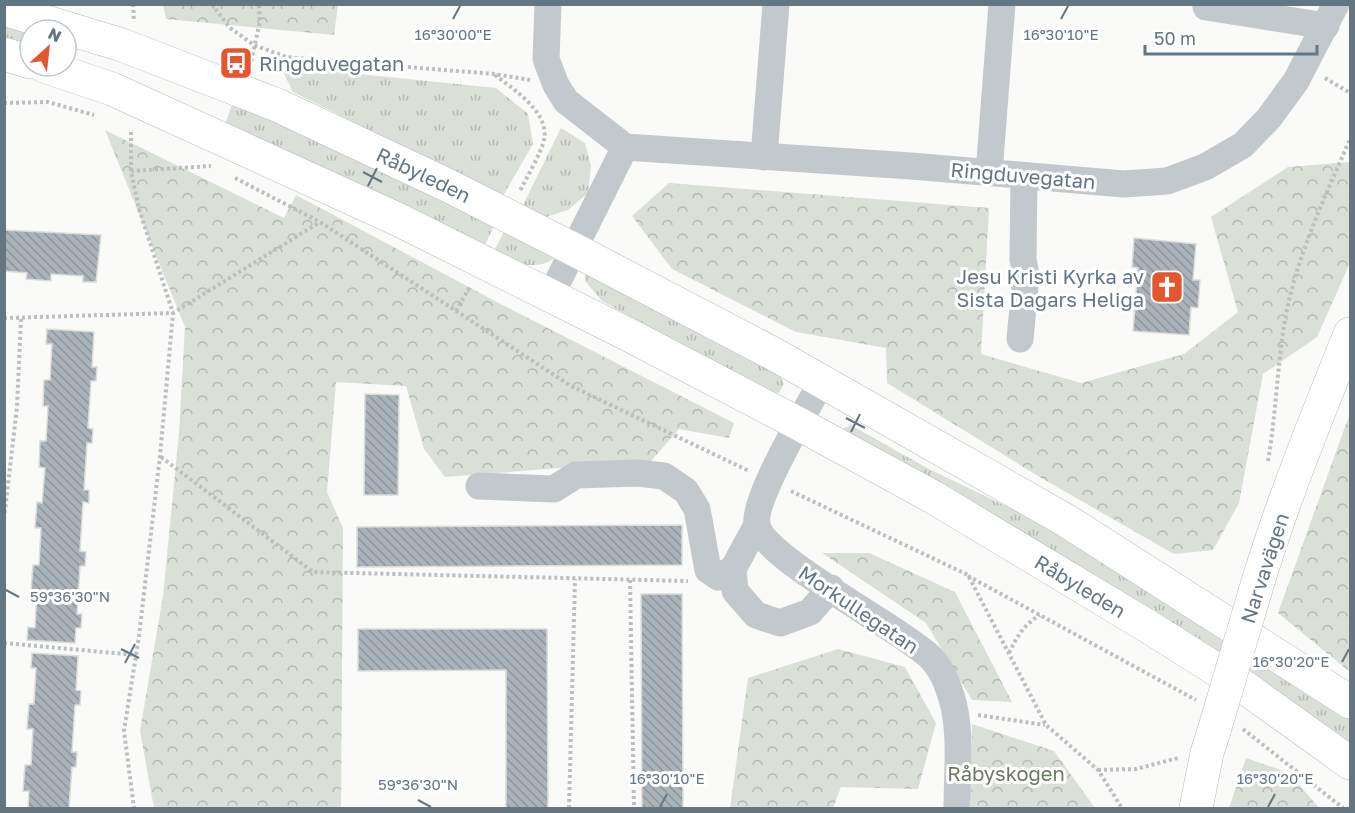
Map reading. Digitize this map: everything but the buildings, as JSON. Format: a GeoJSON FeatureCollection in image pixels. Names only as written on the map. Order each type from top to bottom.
{"type":"FeatureCollection","features":[{"type":"Feature","properties":{"kind":"main road","name":"Råbyleden"},"geometry":{"type":"LineString","coordinates":[[4,9],[122,45],[277,105],[447,185],[575,250],[822,381],[1067,521],[1350,702]]}},
{"type":"Feature","properties":{"kind":"main road","name":"Råbyleden"},"geometry":{"type":"LineString","coordinates":[[78,78],[112,89],[407,224],[631,336],[799,424],[933,497],[1149,627],[1247,689],[1350,763]]}},
{"type":"Feature","properties":{"kind":"main road","name":"Narvavägen"},"geometry":{"type":"LineString","coordinates":[[1197,808],[1207,753],[1227,729],[1255,592],[1266,553],[1302,454],[1350,334]]}},
{"type":"Feature","properties":{"kind":"street"},"geometry":{"type":"LineString","coordinates":[[764,157],[776,4]]}},
{"type":"Feature","properties":{"kind":"street"},"geometry":{"type":"LineString","coordinates":[[989,173],[1002,4]]}},
{"type":"Feature","properties":{"kind":"street"},"geometry":{"type":"LineString","coordinates":[[1206,7],[1331,15]]}},
{"type":"Feature","properties":{"kind":"street"},"geometry":{"type":"LineString","coordinates":[[548,10],[546,59],[556,85],[566,101],[625,147],[550,297]]}},
{"type":"Feature","properties":{"kind":"street","name":"Ringduvegatan"},"geometry":{"type":"LineString","coordinates":[[625,147],[1124,184],[1167,181],[1205,167],[1243,145],[1269,118],[1296,81],[1331,15]]}},
{"type":"Feature","properties":{"kind":"street"},"geometry":{"type":"LineString","coordinates":[[1020,339],[1026,275],[1023,259],[1024,176]]}},
{"type":"Feature","properties":{"kind":"street"},"geometry":{"type":"LineString","coordinates":[[726,573],[757,525],[760,506],[771,473],[822,381]]}},
{"type":"Feature","properties":{"kind":"street"},"geometry":{"type":"LineString","coordinates":[[479,486],[554,489],[576,475],[637,473],[663,477],[686,491],[697,509],[708,570],[726,573]]}},
{"type":"Feature","properties":{"kind":"street","name":"Morkullegatan"},"geometry":{"type":"LineString","coordinates":[[757,525],[767,543],[784,558],[931,657],[948,685],[956,711],[957,808]]}},
{"type":"Feature","properties":{"kind":"street"},"geometry":{"type":"LineString","coordinates":[[726,573],[735,591],[756,615],[780,623],[810,612],[831,588]]}},
{"type":"Feature","properties":{"kind":"path"},"geometry":{"type":"LineString","coordinates":[[133,4],[134,22]]}},
{"type":"Feature","properties":{"kind":"path"},"geometry":{"type":"LineString","coordinates":[[212,4],[229,27],[254,45],[286,57],[494,74],[556,85]]}},
{"type":"Feature","properties":{"kind":"path"},"geometry":{"type":"LineString","coordinates":[[250,70],[260,21],[259,4]]}},
{"type":"Feature","properties":{"kind":"path"},"geometry":{"type":"LineString","coordinates":[[4,103],[48,102],[98,116]]}},
{"type":"Feature","properties":{"kind":"path"},"geometry":{"type":"LineString","coordinates":[[131,132],[131,171],[139,209],[173,313],[160,456],[136,656],[124,730],[134,808]]}},
{"type":"Feature","properties":{"kind":"path"},"geometry":{"type":"LineString","coordinates":[[1267,471],[1275,423],[1285,320],[1294,285],[1328,191],[1350,139]]}},
{"type":"Feature","properties":{"kind":"path"},"geometry":{"type":"LineString","coordinates":[[131,171],[212,166]]}},
{"type":"Feature","properties":{"kind":"path"},"geometry":{"type":"LineString","coordinates":[[4,318],[173,313],[321,222]]}},
{"type":"Feature","properties":{"kind":"path"},"geometry":{"type":"LineString","coordinates":[[4,519],[17,407],[21,319]]}},
{"type":"Feature","properties":{"kind":"path"},"geometry":{"type":"LineString","coordinates":[[160,456],[313,572],[693,582],[726,573]]}},
{"type":"Feature","properties":{"kind":"path"},"geometry":{"type":"LineString","coordinates":[[968,575],[1199,702]]}},
{"type":"Feature","properties":{"kind":"path"},"geometry":{"type":"LineString","coordinates":[[569,808],[575,579]]}},
{"type":"Feature","properties":{"kind":"path"},"geometry":{"type":"LineString","coordinates":[[630,580],[634,808]]}},
{"type":"Feature","properties":{"kind":"path"},"geometry":{"type":"LineString","coordinates":[[1008,654],[1018,634],[1029,622],[1040,615]]}},
{"type":"Feature","properties":{"kind":"path"},"geometry":{"type":"LineString","coordinates":[[4,643],[136,656]]}},
{"type":"Feature","properties":{"kind":"path"},"geometry":{"type":"LineString","coordinates":[[956,711],[1046,725]]}},
{"type":"Feature","properties":{"kind":"path"},"geometry":{"type":"LineString","coordinates":[[1227,729],[1343,808]]}},
{"type":"Feature","properties":{"kind":"path"},"geometry":{"type":"LineString","coordinates":[[1098,770],[1136,769],[1182,757]]}},
{"type":"Feature","properties":{"kind":"green space"},"geometry":{"type":"Polygon","coordinates":[[[163,4],[338,5],[334,35],[166,19],[163,4]]]}},
{"type":"Feature","properties":{"kind":"green space"},"geometry":{"type":"Polygon","coordinates":[[[4,19],[18,25],[18,49],[5,45],[4,19]]]}},
{"type":"Feature","properties":{"kind":"green space"},"geometry":{"type":"Polygon","coordinates":[[[280,66],[496,88],[528,114],[533,144],[503,196],[293,92],[280,66]]]}},
{"type":"Feature","properties":{"kind":"green space"},"geometry":{"type":"Polygon","coordinates":[[[234,99],[496,222],[482,251],[224,127],[234,99]]]}},
{"type":"Feature","properties":{"kind":"green space"},"geometry":{"type":"Polygon","coordinates":[[[561,128],[585,143],[591,166],[588,193],[568,210],[546,217],[521,209],[561,128]]]}},
{"type":"Feature","properties":{"kind":"green space"},"geometry":{"type":"Polygon","coordinates":[[[105,130],[284,218],[296,195],[495,301],[734,423],[729,438],[679,429],[651,461],[445,477],[424,449],[406,386],[336,382],[327,492],[343,528],[341,808],[154,808],[140,731],[163,596],[179,433],[185,327],[105,130]]]}},
{"type":"Feature","properties":{"kind":"green space"},"geometry":{"type":"Polygon","coordinates":[[[1350,162],[1350,263],[1317,337],[1263,374],[1239,503],[1213,550],[1174,554],[1043,479],[887,383],[886,348],[796,332],[672,269],[632,216],[669,183],[989,208],[981,354],[1081,383],[1184,354],[1238,312],[1211,217],[1288,167],[1350,162]]]}},
{"type":"Feature","properties":{"kind":"green space"},"geometry":{"type":"Polygon","coordinates":[[[506,228],[552,251],[553,259],[546,263],[530,265],[491,257],[506,228]]]}},
{"type":"Feature","properties":{"kind":"green space"},"geometry":{"type":"Polygon","coordinates":[[[592,272],[779,373],[784,384],[779,393],[768,392],[602,301],[585,281],[585,274],[592,272]]]}},
{"type":"Feature","properties":{"kind":"green space"},"geometry":{"type":"Polygon","coordinates":[[[1350,413],[1350,672],[1278,613],[1350,413]]]}},
{"type":"Feature","properties":{"kind":"green space"},"geometry":{"type":"Polygon","coordinates":[[[851,425],[927,468],[1037,521],[1257,655],[1350,720],[1350,746],[844,435],[844,428],[851,425]]]}},
{"type":"Feature","properties":{"kind":"green space"},"geometry":{"type":"Polygon","coordinates":[[[822,553],[869,553],[955,592],[1012,702],[972,700],[926,623],[822,553]]]}},
{"type":"Feature","properties":{"kind":"green space"},"geometry":{"type":"Polygon","coordinates":[[[838,649],[905,667],[936,723],[918,789],[841,787],[833,808],[730,808],[748,678],[838,649]]]}},
{"type":"Feature","properties":{"kind":"green space","name":"Råbyskogen"},"geometry":{"type":"Polygon","coordinates":[[[972,724],[1054,751],[1095,808],[971,808],[972,724]]]}},
{"type":"Feature","properties":{"kind":"green space"},"geometry":{"type":"Polygon","coordinates":[[[1246,758],[1289,773],[1319,808],[1229,808],[1246,758]]]}},
{"type":"Feature","properties":{"kind":"place","name":"Ringduvegatan"},"geometry":{"type":"Point","coordinates":[236,63]}},
{"type":"Feature","properties":{"kind":"place","name":"Jesu Kristi Kyrka av Sista Dagars Heliga"},"geometry":{"type":"Point","coordinates":[1167,287]}}]}
